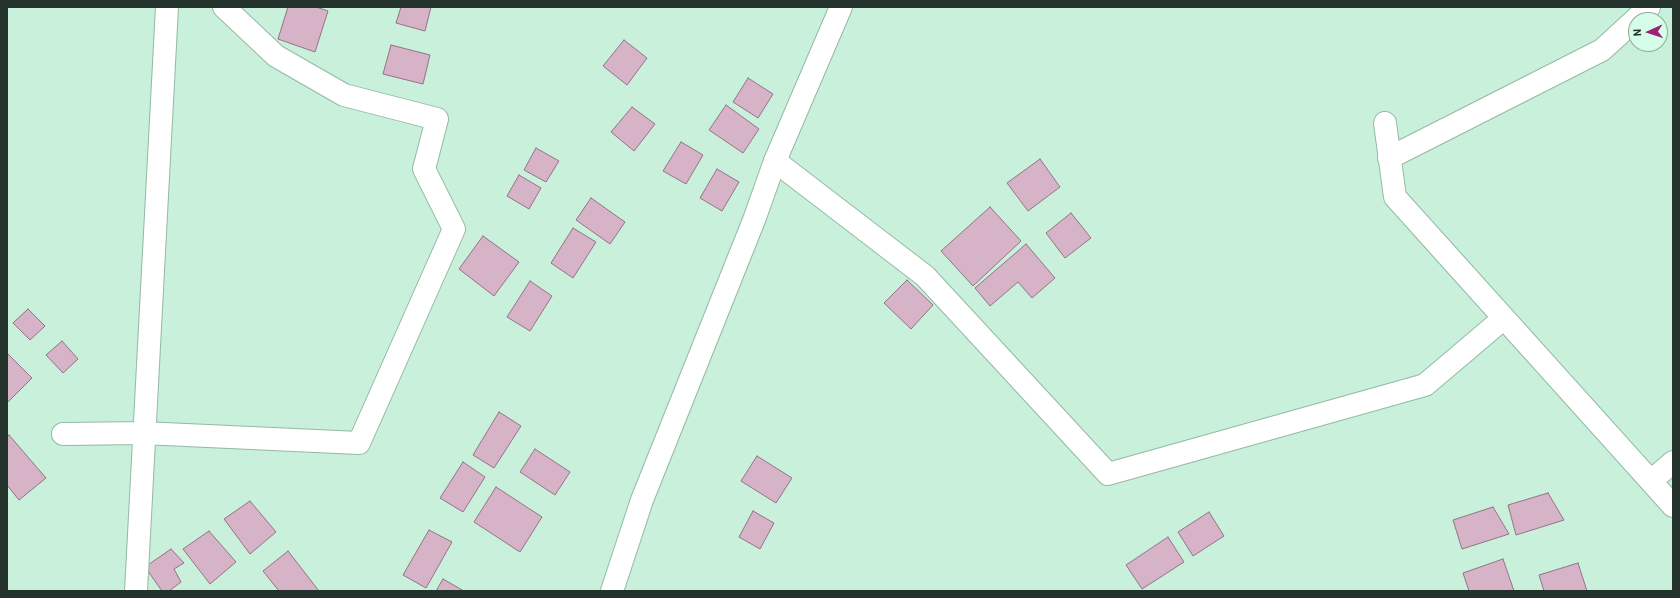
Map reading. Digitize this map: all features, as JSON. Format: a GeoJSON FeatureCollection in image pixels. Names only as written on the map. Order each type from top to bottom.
{"type":"FeatureCollection","features":[{"type":"Feature","properties":{"kind":"street"},"geometry":{"type":"LineString","coordinates":[[136,591],[143,433],[167,7]]}},
{"type":"Feature","properties":{"kind":"street"},"geometry":{"type":"LineString","coordinates":[[63,434],[143,433],[359,443],[454,229],[424,169],[437,119],[344,95],[276,56],[224,7]]}},
{"type":"Feature","properties":{"kind":"street"},"geometry":{"type":"LineString","coordinates":[[612,591],[642,500],[754,220],[775,161],[841,7]]}},
{"type":"Feature","properties":{"kind":"street"},"geometry":{"type":"LineString","coordinates":[[1390,158],[1602,50],[1638,11]]}},
{"type":"Feature","properties":{"kind":"street"},"geometry":{"type":"LineString","coordinates":[[1385,123],[1395,197],[1673,506]]}},
{"type":"Feature","properties":{"kind":"street"},"geometry":{"type":"LineString","coordinates":[[775,161],[925,276],[1108,474],[1425,385],[1504,318]]}},
{"type":"Feature","properties":{"kind":"street"},"geometry":{"type":"LineString","coordinates":[[1651,482],[1673,462]]}},
{"type":"Feature","properties":{"kind":"building"},"geometry":{"type":"Polygon","coordinates":[[[288,7],[316,7],[328,11],[315,52],[278,39],[288,7]]]}},
{"type":"Feature","properties":{"kind":"building"},"geometry":{"type":"Polygon","coordinates":[[[401,7],[431,7],[425,31],[396,23],[401,7]]]}},
{"type":"Feature","properties":{"kind":"building"},"geometry":{"type":"Polygon","coordinates":[[[624,40],[647,58],[627,85],[603,66],[624,40]]]}},
{"type":"Feature","properties":{"kind":"building"},"geometry":{"type":"Polygon","coordinates":[[[391,45],[430,55],[423,84],[383,74],[391,45]]]}},
{"type":"Feature","properties":{"kind":"building"},"geometry":{"type":"Polygon","coordinates":[[[748,78],[773,94],[758,118],[733,102],[748,78]]]}},
{"type":"Feature","properties":{"kind":"building"},"geometry":{"type":"Polygon","coordinates":[[[726,105],[759,129],[743,153],[709,130],[726,105]]]}},
{"type":"Feature","properties":{"kind":"building"},"geometry":{"type":"Polygon","coordinates":[[[632,107],[655,124],[634,151],[611,132],[632,107]]]}},
{"type":"Feature","properties":{"kind":"building"},"geometry":{"type":"Polygon","coordinates":[[[681,142],[703,155],[686,184],[663,171],[681,142]]]}},
{"type":"Feature","properties":{"kind":"building"},"geometry":{"type":"Polygon","coordinates":[[[536,148],[559,161],[546,182],[524,170],[536,148]]]}},
{"type":"Feature","properties":{"kind":"building"},"geometry":{"type":"Polygon","coordinates":[[[1040,159],[1060,187],[1028,211],[1007,183],[1040,159]]]}},
{"type":"Feature","properties":{"kind":"building"},"geometry":{"type":"Polygon","coordinates":[[[717,169],[739,182],[722,211],[700,198],[717,169]]]}},
{"type":"Feature","properties":{"kind":"building"},"geometry":{"type":"Polygon","coordinates":[[[519,175],[541,188],[529,209],[507,196],[519,175]]]}},
{"type":"Feature","properties":{"kind":"building"},"geometry":{"type":"Polygon","coordinates":[[[591,198],[625,222],[610,244],[576,220],[591,198]]]}},
{"type":"Feature","properties":{"kind":"building"},"geometry":{"type":"Polygon","coordinates":[[[990,207],[1021,241],[973,286],[941,251],[990,207]]]}},
{"type":"Feature","properties":{"kind":"building"},"geometry":{"type":"Polygon","coordinates":[[[1071,213],[1091,238],[1065,258],[1046,233],[1071,213]]]}},
{"type":"Feature","properties":{"kind":"building"},"geometry":{"type":"Polygon","coordinates":[[[573,228],[596,242],[573,278],[551,263],[573,228]]]}},
{"type":"Feature","properties":{"kind":"building"},"geometry":{"type":"Polygon","coordinates":[[[483,236],[519,262],[494,296],[459,269],[483,236]]]}},
{"type":"Feature","properties":{"kind":"building"},"geometry":{"type":"Polygon","coordinates":[[[1026,244],[1055,278],[1032,298],[1018,282],[990,306],[975,288],[1026,244]]]}},
{"type":"Feature","properties":{"kind":"building"},"geometry":{"type":"Polygon","coordinates":[[[907,280],[933,305],[911,329],[884,303],[907,280]]]}},
{"type":"Feature","properties":{"kind":"building"},"geometry":{"type":"Polygon","coordinates":[[[530,281],[552,296],[530,331],[507,317],[530,281]]]}},
{"type":"Feature","properties":{"kind":"building"},"geometry":{"type":"Polygon","coordinates":[[[28,309],[45,326],[30,340],[13,323],[28,309]]]}},
{"type":"Feature","properties":{"kind":"building"},"geometry":{"type":"Polygon","coordinates":[[[62,341],[78,359],[63,373],[46,355],[62,341]]]}},
{"type":"Feature","properties":{"kind":"building"},"geometry":{"type":"Polygon","coordinates":[[[7,353],[32,378],[8,402],[7,401],[7,353]]]}},
{"type":"Feature","properties":{"kind":"building"},"geometry":{"type":"Polygon","coordinates":[[[499,412],[521,426],[494,468],[473,455],[499,412]]]}},
{"type":"Feature","properties":{"kind":"building"},"geometry":{"type":"Polygon","coordinates":[[[9,435],[46,478],[19,500],[7,485],[7,437],[9,435]]]}},
{"type":"Feature","properties":{"kind":"building"},"geometry":{"type":"Polygon","coordinates":[[[535,449],[570,472],[555,495],[520,472],[535,449]]]}},
{"type":"Feature","properties":{"kind":"building"},"geometry":{"type":"Polygon","coordinates":[[[757,456],[792,478],[776,503],[741,481],[757,456]]]}},
{"type":"Feature","properties":{"kind":"building"},"geometry":{"type":"Polygon","coordinates":[[[463,462],[485,477],[463,512],[440,498],[463,462]]]}},
{"type":"Feature","properties":{"kind":"building"},"geometry":{"type":"Polygon","coordinates":[[[496,487],[542,517],[520,552],[474,522],[496,487]]]}},
{"type":"Feature","properties":{"kind":"building"},"geometry":{"type":"Polygon","coordinates":[[[1548,493],[1564,520],[1516,535],[1508,505],[1548,493]]]}},
{"type":"Feature","properties":{"kind":"building"},"geometry":{"type":"Polygon","coordinates":[[[250,501],[276,532],[250,554],[224,519],[250,501]]]}},
{"type":"Feature","properties":{"kind":"building"},"geometry":{"type":"Polygon","coordinates":[[[1493,507],[1509,534],[1462,549],[1453,520],[1493,507]]]}},
{"type":"Feature","properties":{"kind":"building"},"geometry":{"type":"Polygon","coordinates":[[[753,511],[774,523],[760,549],[739,537],[753,511]]]}},
{"type":"Feature","properties":{"kind":"building"},"geometry":{"type":"Polygon","coordinates":[[[1209,512],[1224,536],[1193,556],[1178,532],[1209,512]]]}},
{"type":"Feature","properties":{"kind":"building"},"geometry":{"type":"Polygon","coordinates":[[[429,530],[452,542],[426,588],[403,575],[429,530]]]}},
{"type":"Feature","properties":{"kind":"building"},"geometry":{"type":"Polygon","coordinates":[[[209,531],[236,562],[210,584],[183,549],[209,531]]]}},
{"type":"Feature","properties":{"kind":"building"},"geometry":{"type":"Polygon","coordinates":[[[1168,537],[1184,562],[1142,589],[1126,565],[1168,537]]]}},
{"type":"Feature","properties":{"kind":"building"},"geometry":{"type":"Polygon","coordinates":[[[171,549],[184,563],[174,569],[181,582],[169,591],[162,591],[145,567],[171,549]]]}},
{"type":"Feature","properties":{"kind":"building"},"geometry":{"type":"Polygon","coordinates":[[[288,551],[319,591],[279,591],[263,571],[288,551]]]}},
{"type":"Feature","properties":{"kind":"building"},"geometry":{"type":"Polygon","coordinates":[[[1503,559],[1514,591],[1469,591],[1463,573],[1503,559]]]}},
{"type":"Feature","properties":{"kind":"building"},"geometry":{"type":"Polygon","coordinates":[[[1578,563],[1587,591],[1544,591],[1539,575],[1578,563]]]}},
{"type":"Feature","properties":{"kind":"building"},"geometry":{"type":"Polygon","coordinates":[[[443,579],[464,591],[436,591],[443,579]]]}}]}
